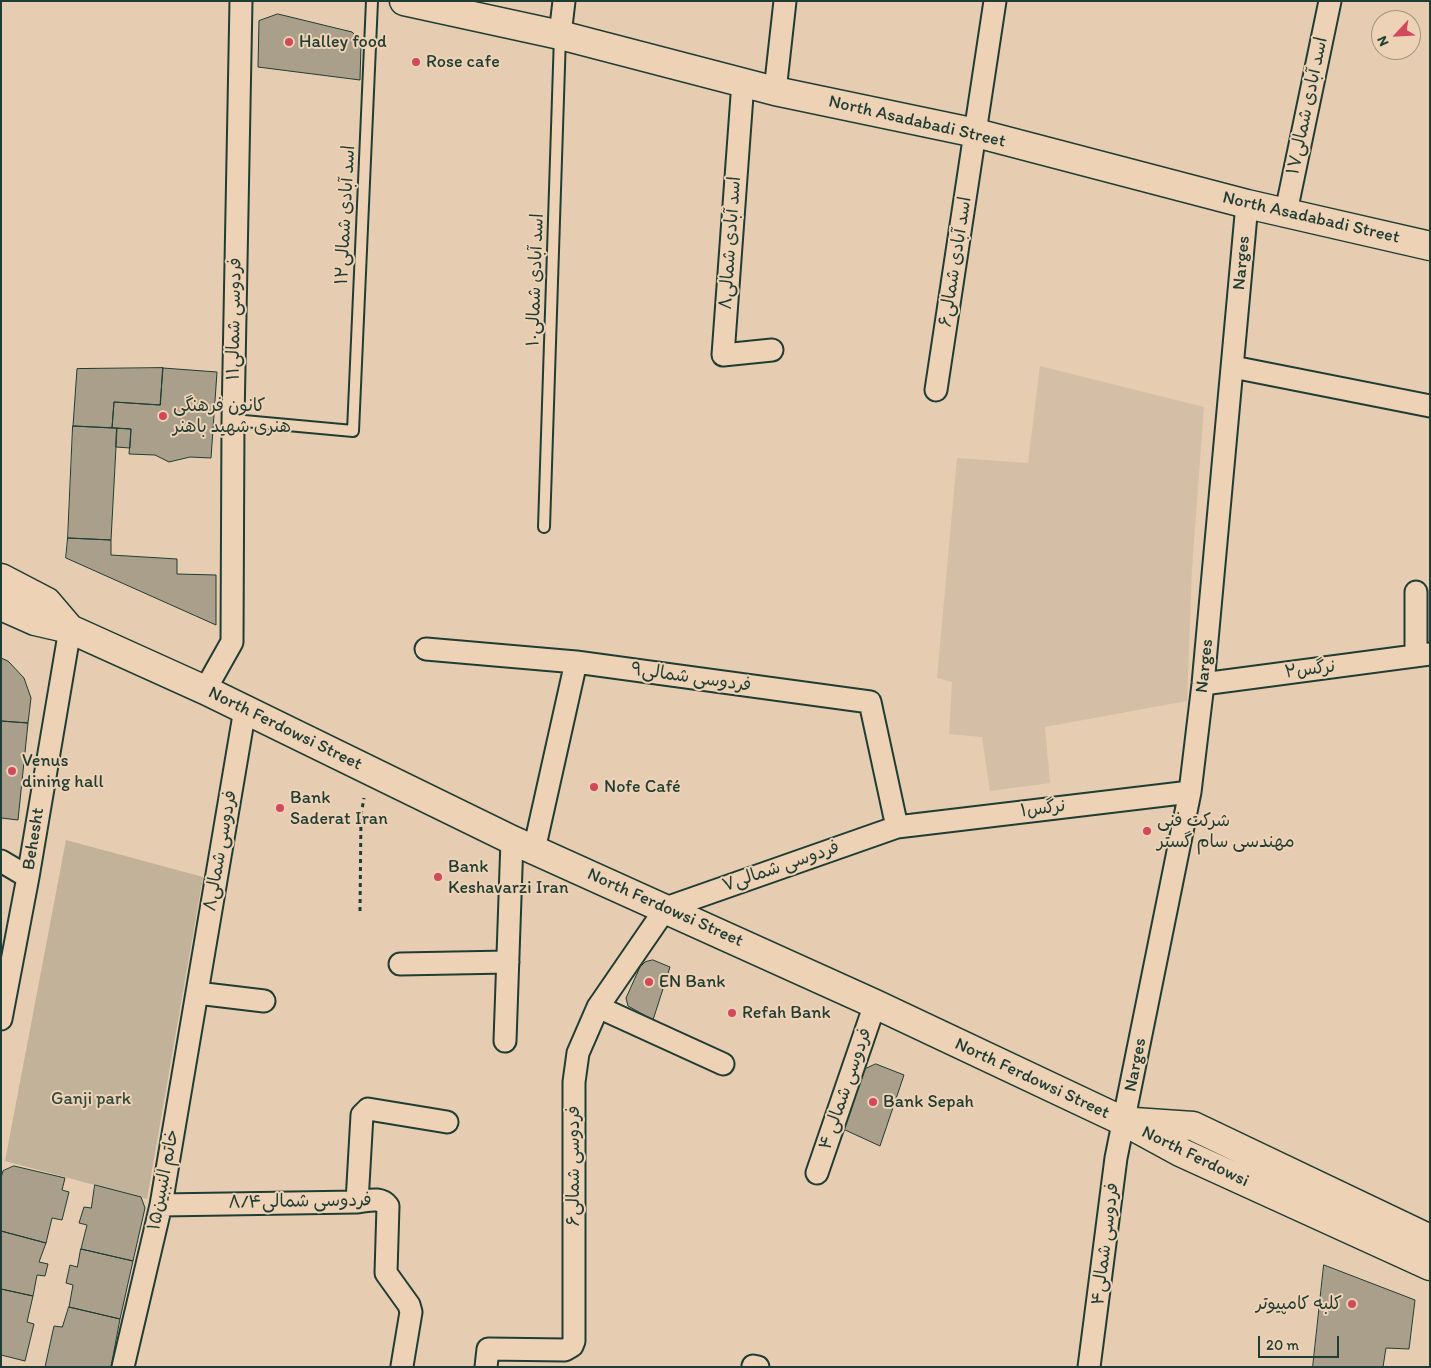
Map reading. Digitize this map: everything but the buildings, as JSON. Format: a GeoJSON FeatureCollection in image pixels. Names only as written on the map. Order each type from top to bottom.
{"type":"FeatureCollection","features":[{"type":"Feature","properties":{"kind":"main road","name":"North Asadabadi Street"},"geometry":{"type":"LineString","coordinates":[[404,1],[560,35],[775,90],[976,134],[1247,204],[1429,240]]}},
{"type":"Feature","properties":{"kind":"main road","name":"North Ferdowsi Street"},"geometry":{"type":"LineString","coordinates":[[1,578],[47,602],[70,629]]}},
{"type":"Feature","properties":{"kind":"main road","name":"North Ferdowsi Street"},"geometry":{"type":"LineString","coordinates":[[1,606],[35,621],[70,629],[205,690],[523,845],[875,1004],[1125,1122]]}},
{"type":"Feature","properties":{"kind":"main road","name":"North Ferdowsi"},"geometry":{"type":"LineString","coordinates":[[1125,1122],[1192,1126],[1430,1239]]}},
{"type":"Feature","properties":{"kind":"main road","name":"North Ferdowsi"},"geometry":{"type":"LineString","coordinates":[[1125,1122],[1180,1152],[1430,1266]]}},
{"type":"Feature","properties":{"kind":"street","name":"فردوسی شمالی۱۱"},"geometry":{"type":"LineString","coordinates":[[205,690],[232,642],[233,420],[241,1]]}},
{"type":"Feature","properties":{"kind":"street"},"geometry":{"type":"LineString","coordinates":[[560,35],[564,1]]}},
{"type":"Feature","properties":{"kind":"street"},"geometry":{"type":"LineString","coordinates":[[775,90],[785,1]]}},
{"type":"Feature","properties":{"kind":"street","name":"اسد آبادی شمالی۶"},"geometry":{"type":"LineString","coordinates":[[936,390],[995,1]]}},
{"type":"Feature","properties":{"kind":"street","name":"اسد آبادی شمالی۱۷"},"geometry":{"type":"LineString","coordinates":[[1286,212],[1330,1]]}},
{"type":"Feature","properties":{"kind":"street","name":"اسد آبادی شمالی۸"},"geometry":{"type":"LineString","coordinates":[[743,82],[723,355],[772,350]]}},
{"type":"Feature","properties":{"kind":"street","name":"Narges"},"geometry":{"type":"LineString","coordinates":[[1125,1122],[1190,792],[1203,684],[1247,204]]}},
{"type":"Feature","properties":{"kind":"street"},"geometry":{"type":"LineString","coordinates":[[1233,367],[1430,406]]}},
{"type":"Feature","properties":{"kind":"street"},"geometry":{"type":"LineString","coordinates":[[1416,592],[1423,655]]}},
{"type":"Feature","properties":{"kind":"street","name":"Behesht"},"geometry":{"type":"LineString","coordinates":[[1,1019],[28,877],[70,629]]}},
{"type":"Feature","properties":{"kind":"street"},"geometry":{"type":"LineString","coordinates":[[426,649],[576,662],[523,845],[508,962],[505,1041]]}},
{"type":"Feature","properties":{"kind":"street","name":"نرگس۲"},"geometry":{"type":"LineString","coordinates":[[1203,684],[1423,655]]}},
{"type":"Feature","properties":{"kind":"street","name":"فردوسی شمالی۹"},"geometry":{"type":"LineString","coordinates":[[576,662],[870,702],[897,827]]}},
{"type":"Feature","properties":{"kind":"street","name":"فردوسی شمالی۸"},"geometry":{"type":"LineString","coordinates":[[197,993],[245,710]]}},
{"type":"Feature","properties":{"kind":"street","name":"نرگس۱"},"geometry":{"type":"LineString","coordinates":[[897,827],[1190,792]]}},
{"type":"Feature","properties":{"kind":"street","name":"فردوسی شمالی۷"},"geometry":{"type":"LineString","coordinates":[[666,908],[897,827]]}},
{"type":"Feature","properties":{"kind":"street"},"geometry":{"type":"LineString","coordinates":[[1,861],[28,877]]}},
{"type":"Feature","properties":{"kind":"street","name":"فردوسی شمالی۶"},"geometry":{"type":"LineString","coordinates":[[486,1367],[488,1349],[565,1350],[572,1346],[574,1341],[574,1082],[578,1053],[598,1007],[666,908]]}},
{"type":"Feature","properties":{"kind":"street"},"geometry":{"type":"LineString","coordinates":[[400,964],[508,962]]}},
{"type":"Feature","properties":{"kind":"street"},"geometry":{"type":"LineString","coordinates":[[197,993],[264,1001]]}},
{"type":"Feature","properties":{"kind":"street","name":"خاتم النببین۱۵"},"geometry":{"type":"LineString","coordinates":[[123,1367],[160,1205],[197,993]]}},
{"type":"Feature","properties":{"kind":"street","name":"فردوسی شمالی ۴"},"geometry":{"type":"LineString","coordinates":[[817,1173],[875,1004]]}},
{"type":"Feature","properties":{"kind":"street"},"geometry":{"type":"LineString","coordinates":[[598,1007],[723,1064]]}},
{"type":"Feature","properties":{"kind":"street"},"geometry":{"type":"LineString","coordinates":[[357,1202],[362,1115],[365,1111],[368,1109],[447,1122]]}},
{"type":"Feature","properties":{"kind":"street","name":"فردوسی شمالی۴"},"geometry":{"type":"LineString","coordinates":[[1089,1367],[1116,1158],[1125,1122]]}},
{"type":"Feature","properties":{"kind":"street","name":"فردوسی شمالی۸/۴"},"geometry":{"type":"LineString","coordinates":[[160,1205],[380,1200],[388,1206],[386,1273],[409,1305],[411,1312],[402,1366]]}},
{"type":"Feature","properties":{"kind":"street"},"geometry":{"type":"LineString","coordinates":[[753,1366],[758,1367]]}},
{"type":"Feature","properties":{"kind":"lane","name":"اسد آبادی شمالی۱۲"},"geometry":{"type":"LineString","coordinates":[[233,420],[353,431],[372,1]]}},
{"type":"Feature","properties":{"kind":"lane","name":"اسد آبادی شمالی۱۰"},"geometry":{"type":"LineString","coordinates":[[544,527],[560,35]]}},
{"type":"Feature","properties":{"kind":"path"},"geometry":{"type":"LineString","coordinates":[[360,911],[360,815],[369,770]]}},
{"type":"Feature","properties":{"kind":"shaded area"},"geometry":{"type":"Polygon","coordinates":[[[1040,366],[1204,407],[1192,568],[1187,701],[1045,727],[1050,783],[990,791],[982,737],[949,734],[952,682],[937,678],[957,458],[1028,463],[1040,366]]]}},
{"type":"Feature","properties":{"kind":"green space","name":"Ganji park"},"geometry":{"type":"Polygon","coordinates":[[[66,840],[203,877],[147,1199],[5,1161],[66,840]]]}},
{"type":"Feature","properties":{"kind":"place","name":"Halley food"},"geometry":{"type":"Point","coordinates":[289,42]}},
{"type":"Feature","properties":{"kind":"place","name":"Rose cafe"},"geometry":{"type":"Point","coordinates":[416,62]}},
{"type":"Feature","properties":{"kind":"place","name":"کانون فرهنگی هنری شهید باهنر"},"geometry":{"type":"Point","coordinates":[163,416]}},
{"type":"Feature","properties":{"kind":"place","name":"Venus dining hall"},"geometry":{"type":"Point","coordinates":[12,771]}},
{"type":"Feature","properties":{"kind":"place","name":"Nofe Café"},"geometry":{"type":"Point","coordinates":[594,787]}},
{"type":"Feature","properties":{"kind":"place","name":"Bank Saderat Iran"},"geometry":{"type":"Point","coordinates":[280,808]}},
{"type":"Feature","properties":{"kind":"place","name":"شرکت فنی مهندسی سام گستر"},"geometry":{"type":"Point","coordinates":[1147,831]}},
{"type":"Feature","properties":{"kind":"place","name":"Bank Keshavarzi Iran"},"geometry":{"type":"Point","coordinates":[438,877]}},
{"type":"Feature","properties":{"kind":"place","name":"EN Bank"},"geometry":{"type":"Point","coordinates":[649,982]}},
{"type":"Feature","properties":{"kind":"place","name":"Refah Bank"},"geometry":{"type":"Point","coordinates":[732,1013]}},
{"type":"Feature","properties":{"kind":"place","name":"Bank Sepah"},"geometry":{"type":"Point","coordinates":[873,1102]}},
{"type":"Feature","properties":{"kind":"place","name":"کلبه کامپیوتر"},"geometry":{"type":"Point","coordinates":[1352,1304]}}]}
